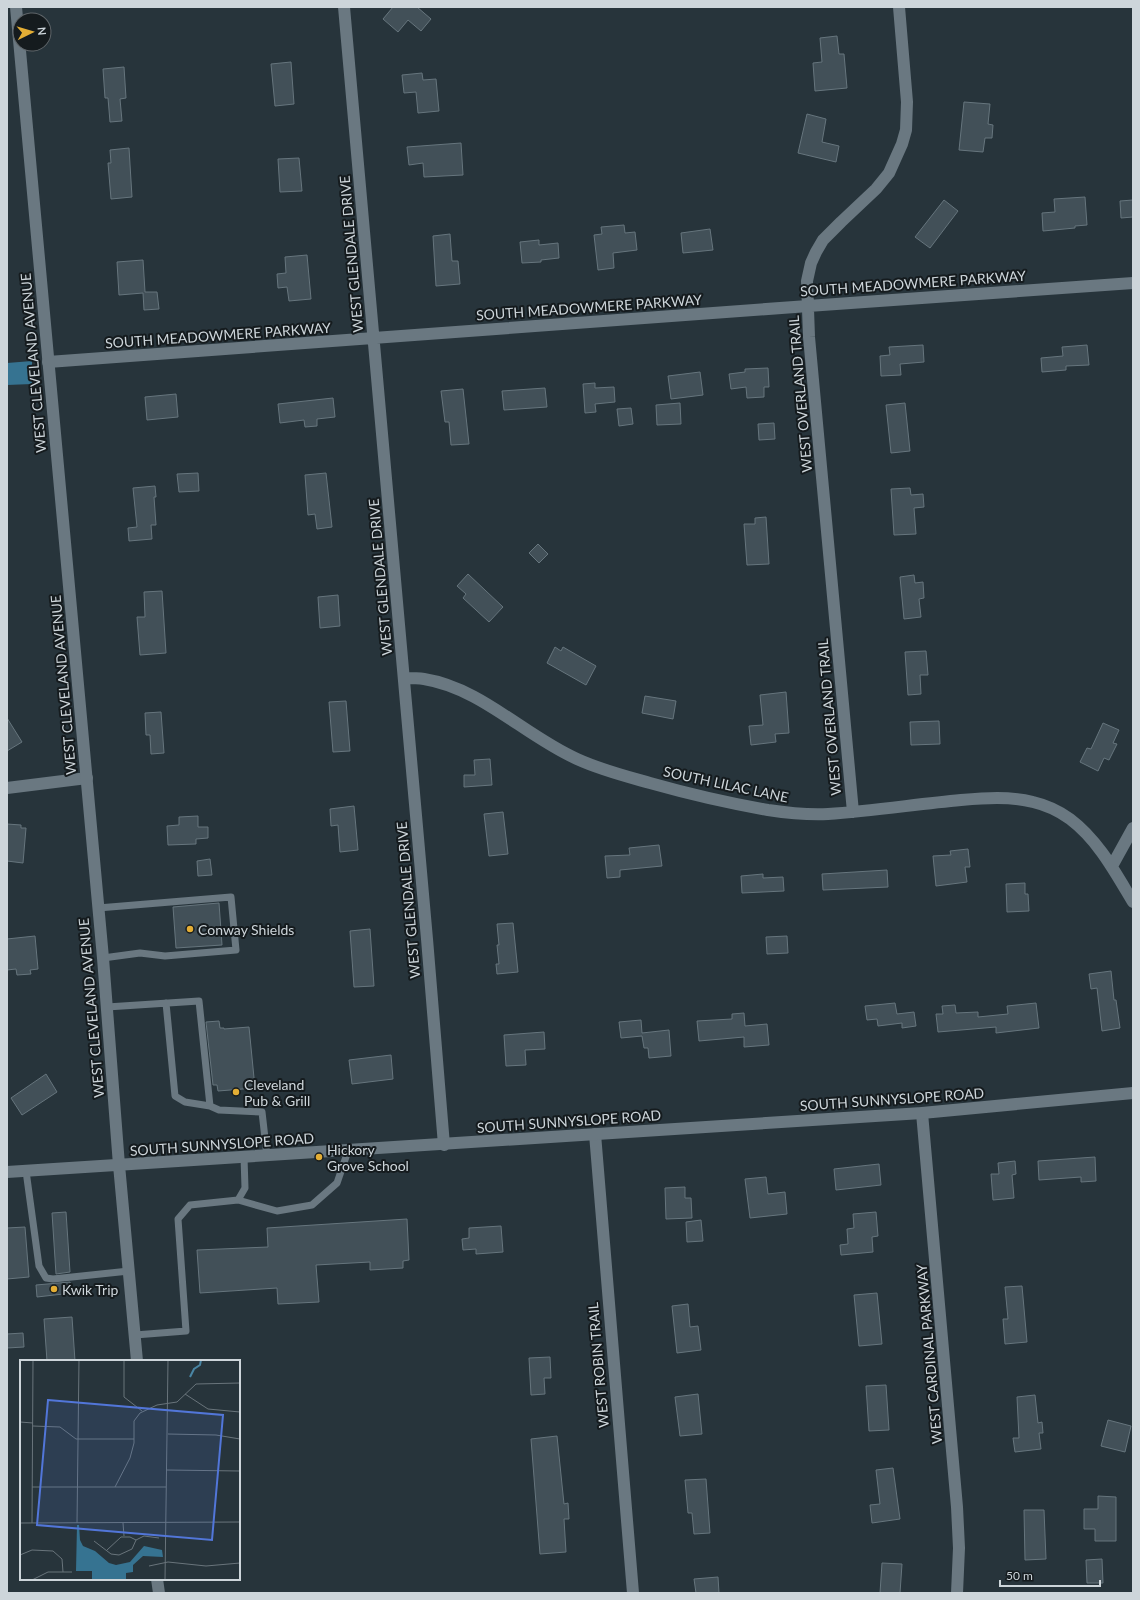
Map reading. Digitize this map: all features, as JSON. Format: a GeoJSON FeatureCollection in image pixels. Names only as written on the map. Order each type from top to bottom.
{"type":"FeatureCollection","features":[{"type":"Feature","properties":{"kind":"street","name":"WEST CLEVELAND AVENUE"},"geometry":{"type":"LineString","coordinates":[[16,7],[87,778],[137,1360]]}},
{"type":"Feature","properties":{"kind":"street","name":"WEST GLENDALE DRIVE"},"geometry":{"type":"LineString","coordinates":[[344,7],[444,1145]]}},
{"type":"Feature","properties":{"kind":"street","name":"WEST OVERLAND TRAIL"},"geometry":{"type":"LineString","coordinates":[[853,812],[809,337],[808,274],[816,252],[823,240],[876,189],[889,173],[902,144],[906,130],[907,102],[899,7]]}},
{"type":"Feature","properties":{"kind":"street","name":"SOUTH MEADOWMERE PARKWAY"},"geometry":{"type":"LineString","coordinates":[[48,362],[1133,283]]}},
{"type":"Feature","properties":{"kind":"street","name":"SOUTH LILAC LANE"},"geometry":{"type":"LineString","coordinates":[[404,678],[423,679],[437,682],[464,692],[555,748],[600,770],[683,792],[770,810],[814,814],[853,812],[984,798],[1034,802],[1050,808],[1071,820],[1094,842],[1112,866],[1133,902]]}},
{"type":"Feature","properties":{"kind":"street"},"geometry":{"type":"LineString","coordinates":[[7,788],[87,778]]}},
{"type":"Feature","properties":{"kind":"street"},"geometry":{"type":"LineString","coordinates":[[1112,866],[1133,828]]}},
{"type":"Feature","properties":{"kind":"street","name":"SOUTH SUNNYSLOPE ROAD"},"geometry":{"type":"LineString","coordinates":[[7,1172],[444,1145],[922,1112],[1133,1093]]}},
{"type":"Feature","properties":{"kind":"street","name":"WEST CARDINAL PARKWAY"},"geometry":{"type":"LineString","coordinates":[[922,1112],[957,1507],[959,1548],[957,1593]]}},
{"type":"Feature","properties":{"kind":"street","name":"WEST ROBIN TRAIL"},"geometry":{"type":"LineString","coordinates":[[595,1134],[633,1593]]}},
{"type":"Feature","properties":{"kind":"street"},"geometry":{"type":"LineString","coordinates":[[157,1580],[158,1593]]}},
{"type":"Feature","properties":{"kind":"lane"},"geometry":{"type":"LineString","coordinates":[[98,908],[231,897],[236,950],[165,956],[140,952],[103,958]]}},
{"type":"Feature","properties":{"kind":"lane"},"geometry":{"type":"LineString","coordinates":[[107,1007],[198,1001],[210,1106]]}},
{"type":"Feature","properties":{"kind":"lane"},"geometry":{"type":"LineString","coordinates":[[166,1003],[175,1096],[185,1102],[210,1106],[219,1110],[262,1112],[267,1156]]}},
{"type":"Feature","properties":{"kind":"lane"},"geometry":{"type":"LineString","coordinates":[[135,1335],[186,1330],[178,1219],[190,1205],[238,1200],[277,1211],[312,1205],[337,1183],[348,1151]]}},
{"type":"Feature","properties":{"kind":"lane"},"geometry":{"type":"LineString","coordinates":[[238,1200],[245,1188],[244,1157]]}},
{"type":"Feature","properties":{"kind":"lane"},"geometry":{"type":"LineString","coordinates":[[26,1171],[39,1266],[46,1278],[53,1279],[129,1271]]}},
{"type":"Feature","properties":{"kind":"shaded area"},"geometry":{"type":"Polygon","coordinates":[[[32,361],[32,384],[7,385],[7,363],[32,361]]]}},
{"type":"Feature","properties":{"kind":"building"},"geometry":{"type":"Polygon","coordinates":[[[393,7],[417,7],[431,19],[421,31],[408,20],[398,32],[383,19],[393,7]]]}},
{"type":"Feature","properties":{"kind":"building"},"geometry":{"type":"Polygon","coordinates":[[[837,36],[839,54],[844,54],[847,88],[815,91],[813,63],[822,62],[820,38],[837,36]]]}},
{"type":"Feature","properties":{"kind":"building"},"geometry":{"type":"Polygon","coordinates":[[[291,62],[294,104],[275,106],[271,64],[291,62]]]}},
{"type":"Feature","properties":{"kind":"building"},"geometry":{"type":"Polygon","coordinates":[[[124,67],[126,98],[120,99],[122,121],[110,122],[108,98],[105,98],[103,69],[124,67]]]}},
{"type":"Feature","properties":{"kind":"building"},"geometry":{"type":"Polygon","coordinates":[[[422,73],[423,80],[436,79],[439,111],[418,113],[416,92],[404,93],[402,75],[422,73]]]}},
{"type":"Feature","properties":{"kind":"building"},"geometry":{"type":"Polygon","coordinates":[[[964,102],[990,104],[988,124],[993,125],[992,138],[985,138],[983,152],[959,150],[964,102]]]}},
{"type":"Feature","properties":{"kind":"building"},"geometry":{"type":"Polygon","coordinates":[[[807,114],[826,119],[822,142],[839,146],[836,162],[798,153],[807,114]]]}},
{"type":"Feature","properties":{"kind":"building"},"geometry":{"type":"Polygon","coordinates":[[[461,143],[463,175],[424,177],[423,163],[409,165],[407,147],[461,143]]]}},
{"type":"Feature","properties":{"kind":"building"},"geometry":{"type":"Polygon","coordinates":[[[129,148],[132,197],[111,199],[108,163],[111,163],[110,150],[129,148]]]}},
{"type":"Feature","properties":{"kind":"building"},"geometry":{"type":"Polygon","coordinates":[[[299,158],[302,191],[280,192],[278,159],[299,158]]]}},
{"type":"Feature","properties":{"kind":"building"},"geometry":{"type":"Polygon","coordinates":[[[1085,197],[1087,225],[1075,226],[1075,228],[1043,231],[1042,213],[1055,212],[1054,199],[1085,197]]]}},
{"type":"Feature","properties":{"kind":"building"},"geometry":{"type":"Polygon","coordinates":[[[944,200],[958,211],[930,248],[915,237],[944,200]]]}},
{"type":"Feature","properties":{"kind":"building"},"geometry":{"type":"Polygon","coordinates":[[[1133,200],[1133,217],[1121,218],[1120,201],[1133,200]]]}},
{"type":"Feature","properties":{"kind":"building"},"geometry":{"type":"Polygon","coordinates":[[[624,225],[625,233],[635,232],[637,250],[613,253],[614,268],[598,270],[594,235],[602,234],[601,227],[624,225]]]}},
{"type":"Feature","properties":{"kind":"building"},"geometry":{"type":"Polygon","coordinates":[[[710,229],[713,250],[683,253],[681,233],[710,229]]]}},
{"type":"Feature","properties":{"kind":"building"},"geometry":{"type":"Polygon","coordinates":[[[450,234],[452,261],[458,261],[460,284],[436,286],[433,236],[450,234]]]}},
{"type":"Feature","properties":{"kind":"building"},"geometry":{"type":"Polygon","coordinates":[[[539,240],[539,245],[558,243],[559,258],[541,260],[541,262],[522,263],[520,242],[539,240]]]}},
{"type":"Feature","properties":{"kind":"building"},"geometry":{"type":"Polygon","coordinates":[[[307,255],[311,299],[289,301],[287,287],[278,288],[277,274],[286,273],[285,257],[307,255]]]}},
{"type":"Feature","properties":{"kind":"building"},"geometry":{"type":"Polygon","coordinates":[[[143,260],[145,292],[157,292],[159,309],[144,310],[143,293],[119,295],[117,262],[143,260]]]}},
{"type":"Feature","properties":{"kind":"building"},"geometry":{"type":"Polygon","coordinates":[[[923,345],[924,362],[900,364],[901,375],[881,376],[880,356],[890,355],[889,347],[923,345]]]}},
{"type":"Feature","properties":{"kind":"building"},"geometry":{"type":"Polygon","coordinates":[[[1087,345],[1089,365],[1066,366],[1066,370],[1042,372],[1041,358],[1063,356],[1062,347],[1087,345]]]}},
{"type":"Feature","properties":{"kind":"building"},"geometry":{"type":"Polygon","coordinates":[[[768,368],[769,387],[764,387],[764,397],[747,398],[746,387],[731,389],[729,374],[745,372],[745,369],[768,368]]]}},
{"type":"Feature","properties":{"kind":"building"},"geometry":{"type":"Polygon","coordinates":[[[700,372],[703,395],[671,399],[668,376],[700,372]]]}},
{"type":"Feature","properties":{"kind":"building"},"geometry":{"type":"Polygon","coordinates":[[[595,383],[595,388],[614,387],[615,402],[595,404],[596,412],[585,413],[583,384],[595,383]]]}},
{"type":"Feature","properties":{"kind":"building"},"geometry":{"type":"Polygon","coordinates":[[[545,388],[547,407],[504,410],[502,391],[545,388]]]}},
{"type":"Feature","properties":{"kind":"building"},"geometry":{"type":"Polygon","coordinates":[[[463,389],[469,444],[451,445],[449,422],[445,422],[441,391],[463,389]]]}},
{"type":"Feature","properties":{"kind":"building"},"geometry":{"type":"Polygon","coordinates":[[[176,394],[178,417],[147,420],[145,397],[176,394]]]}},
{"type":"Feature","properties":{"kind":"building"},"geometry":{"type":"Polygon","coordinates":[[[333,398],[335,417],[317,419],[317,426],[305,427],[304,420],[280,423],[278,404],[333,398]]]}},
{"type":"Feature","properties":{"kind":"building"},"geometry":{"type":"Polygon","coordinates":[[[680,403],[681,424],[657,425],[656,405],[680,403]]]}},
{"type":"Feature","properties":{"kind":"building"},"geometry":{"type":"Polygon","coordinates":[[[905,403],[910,451],[891,453],[886,405],[905,403]]]}},
{"type":"Feature","properties":{"kind":"building"},"geometry":{"type":"Polygon","coordinates":[[[631,408],[633,424],[619,426],[617,409],[631,408]]]}},
{"type":"Feature","properties":{"kind":"building"},"geometry":{"type":"Polygon","coordinates":[[[774,423],[775,439],[759,440],[758,424],[774,423]]]}},
{"type":"Feature","properties":{"kind":"building"},"geometry":{"type":"Polygon","coordinates":[[[198,473],[199,491],[179,492],[177,474],[198,473]]]}},
{"type":"Feature","properties":{"kind":"building"},"geometry":{"type":"Polygon","coordinates":[[[326,473],[332,527],[317,529],[315,514],[308,515],[305,475],[326,473]]]}},
{"type":"Feature","properties":{"kind":"building"},"geometry":{"type":"Polygon","coordinates":[[[155,486],[156,497],[154,497],[156,525],[151,525],[152,539],[129,541],[128,528],[137,527],[133,488],[155,486]]]}},
{"type":"Feature","properties":{"kind":"building"},"geometry":{"type":"Polygon","coordinates":[[[910,488],[911,495],[923,494],[924,507],[914,508],[916,534],[894,535],[891,489],[910,488]]]}},
{"type":"Feature","properties":{"kind":"building"},"geometry":{"type":"Polygon","coordinates":[[[766,517],[769,564],[747,565],[744,524],[755,524],[755,518],[766,517]]]}},
{"type":"Feature","properties":{"kind":"building"},"geometry":{"type":"Polygon","coordinates":[[[538,544],[548,554],[539,563],[529,553],[538,544]]]}},
{"type":"Feature","properties":{"kind":"building"},"geometry":{"type":"Polygon","coordinates":[[[468,574],[503,607],[489,622],[463,598],[466,594],[457,586],[468,574]]]}},
{"type":"Feature","properties":{"kind":"building"},"geometry":{"type":"Polygon","coordinates":[[[914,575],[915,583],[923,582],[924,598],[919,599],[921,617],[904,619],[900,577],[914,575]]]}},
{"type":"Feature","properties":{"kind":"building"},"geometry":{"type":"Polygon","coordinates":[[[162,591],[166,653],[140,655],[137,617],[145,617],[144,592],[162,591]]]}},
{"type":"Feature","properties":{"kind":"building"},"geometry":{"type":"Polygon","coordinates":[[[338,595],[340,626],[320,628],[318,597],[338,595]]]}},
{"type":"Feature","properties":{"kind":"building"},"geometry":{"type":"Polygon","coordinates":[[[555,647],[561,651],[563,647],[596,666],[586,685],[547,663],[555,647]]]}},
{"type":"Feature","properties":{"kind":"building"},"geometry":{"type":"Polygon","coordinates":[[[926,651],[928,675],[920,675],[921,694],[908,695],[905,652],[926,651]]]}},
{"type":"Feature","properties":{"kind":"building"},"geometry":{"type":"Polygon","coordinates":[[[786,692],[789,733],[775,734],[776,742],[751,745],[749,726],[763,725],[760,695],[786,692]]]}},
{"type":"Feature","properties":{"kind":"building"},"geometry":{"type":"Polygon","coordinates":[[[645,696],[676,701],[673,719],[642,713],[645,696]]]}},
{"type":"Feature","properties":{"kind":"building"},"geometry":{"type":"Polygon","coordinates":[[[346,701],[350,751],[333,752],[329,702],[346,701]]]}},
{"type":"Feature","properties":{"kind":"building"},"geometry":{"type":"Polygon","coordinates":[[[161,712],[164,753],[151,754],[150,735],[146,735],[145,713],[161,712]]]}},
{"type":"Feature","properties":{"kind":"building"},"geometry":{"type":"Polygon","coordinates":[[[7,718],[22,742],[7,751],[7,718]]]}},
{"type":"Feature","properties":{"kind":"building"},"geometry":{"type":"Polygon","coordinates":[[[939,721],[940,744],[911,745],[910,722],[939,721]]]}},
{"type":"Feature","properties":{"kind":"building"},"geometry":{"type":"Polygon","coordinates":[[[1103,723],[1119,730],[1113,743],[1117,744],[1109,760],[1104,758],[1098,771],[1080,762],[1087,748],[1091,749],[1103,723]]]}},
{"type":"Feature","properties":{"kind":"building"},"geometry":{"type":"Polygon","coordinates":[[[490,759],[492,785],[464,787],[464,775],[475,775],[474,760],[490,759]]]}},
{"type":"Feature","properties":{"kind":"building"},"geometry":{"type":"Polygon","coordinates":[[[354,806],[358,850],[340,852],[338,825],[331,826],[330,809],[354,806]]]}},
{"type":"Feature","properties":{"kind":"building"},"geometry":{"type":"Polygon","coordinates":[[[503,812],[508,854],[489,856],[484,814],[503,812]]]}},
{"type":"Feature","properties":{"kind":"building"},"geometry":{"type":"Polygon","coordinates":[[[198,816],[198,827],[208,827],[208,838],[196,839],[196,844],[168,845],[167,826],[179,825],[179,817],[198,816]]]}},
{"type":"Feature","properties":{"kind":"building"},"geometry":{"type":"Polygon","coordinates":[[[7,824],[21,825],[21,828],[26,828],[23,863],[7,861],[7,824]]]}},
{"type":"Feature","properties":{"kind":"building"},"geometry":{"type":"Polygon","coordinates":[[[659,845],[662,866],[620,870],[620,877],[607,878],[605,856],[630,855],[629,848],[659,845]]]}},
{"type":"Feature","properties":{"kind":"building"},"geometry":{"type":"Polygon","coordinates":[[[968,849],[970,867],[965,867],[967,882],[936,886],[933,856],[951,855],[950,851],[968,849]]]}},
{"type":"Feature","properties":{"kind":"building"},"geometry":{"type":"Polygon","coordinates":[[[210,859],[212,875],[198,876],[197,861],[210,859]]]}},
{"type":"Feature","properties":{"kind":"building"},"geometry":{"type":"Polygon","coordinates":[[[887,870],[888,887],[823,890],[822,874],[887,870]]]}},
{"type":"Feature","properties":{"kind":"building"},"geometry":{"type":"Polygon","coordinates":[[[763,874],[763,878],[783,877],[784,891],[742,893],[741,876],[763,874]]]}},
{"type":"Feature","properties":{"kind":"building"},"geometry":{"type":"Polygon","coordinates":[[[1025,883],[1025,894],[1028,894],[1029,911],[1007,912],[1006,884],[1025,883]]]}},
{"type":"Feature","properties":{"kind":"building"},"geometry":{"type":"Polygon","coordinates":[[[219,903],[222,945],[176,948],[173,907],[219,903]]]}},
{"type":"Feature","properties":{"kind":"building"},"geometry":{"type":"Polygon","coordinates":[[[513,923],[518,972],[497,974],[496,964],[499,964],[497,945],[499,945],[497,924],[513,923]]]}},
{"type":"Feature","properties":{"kind":"building"},"geometry":{"type":"Polygon","coordinates":[[[370,929],[374,986],[354,987],[350,931],[370,929]]]}},
{"type":"Feature","properties":{"kind":"building"},"geometry":{"type":"Polygon","coordinates":[[[35,936],[38,969],[30,970],[31,974],[17,975],[16,969],[7,970],[7,939],[35,936]]]}},
{"type":"Feature","properties":{"kind":"building"},"geometry":{"type":"Polygon","coordinates":[[[787,936],[788,953],[767,954],[766,937],[787,936]]]}},
{"type":"Feature","properties":{"kind":"building"},"geometry":{"type":"Polygon","coordinates":[[[1111,971],[1114,1000],[1116,1000],[1120,1028],[1102,1031],[1097,988],[1091,989],[1089,974],[1111,971]]]}},
{"type":"Feature","properties":{"kind":"building"},"geometry":{"type":"Polygon","coordinates":[[[895,1003],[897,1014],[914,1012],[916,1026],[902,1028],[902,1023],[878,1026],[877,1019],[867,1020],[865,1006],[895,1003]]]}},
{"type":"Feature","properties":{"kind":"building"},"geometry":{"type":"Polygon","coordinates":[[[1036,1003],[1039,1028],[996,1033],[996,1027],[938,1032],[936,1014],[943,1014],[942,1006],[955,1005],[956,1013],[978,1012],[978,1017],[1008,1014],[1007,1006],[1036,1003]]]}},
{"type":"Feature","properties":{"kind":"building"},"geometry":{"type":"Polygon","coordinates":[[[744,1013],[745,1026],[767,1024],[769,1045],[744,1047],[744,1037],[699,1041],[697,1021],[732,1019],[732,1014],[744,1013]]]}},
{"type":"Feature","properties":{"kind":"building"},"geometry":{"type":"Polygon","coordinates":[[[641,1020],[642,1033],[669,1030],[671,1056],[649,1058],[648,1048],[644,1048],[642,1036],[621,1038],[619,1022],[641,1020]]]}},
{"type":"Feature","properties":{"kind":"building"},"geometry":{"type":"Polygon","coordinates":[[[219,1021],[220,1028],[224,1029],[249,1027],[255,1088],[218,1091],[217,1085],[213,1085],[206,1022],[219,1021]]]}},
{"type":"Feature","properties":{"kind":"building"},"geometry":{"type":"Polygon","coordinates":[[[544,1032],[545,1049],[525,1050],[526,1065],[506,1066],[504,1035],[544,1032]]]}},
{"type":"Feature","properties":{"kind":"building"},"geometry":{"type":"Polygon","coordinates":[[[391,1055],[393,1079],[352,1084],[349,1060],[391,1055]]]}},
{"type":"Feature","properties":{"kind":"building"},"geometry":{"type":"Polygon","coordinates":[[[46,1074],[57,1092],[22,1115],[11,1098],[46,1074]]]}},
{"type":"Feature","properties":{"kind":"building"},"geometry":{"type":"Polygon","coordinates":[[[1095,1157],[1096,1181],[1081,1182],[1081,1177],[1039,1180],[1038,1161],[1095,1157]]]}},
{"type":"Feature","properties":{"kind":"building"},"geometry":{"type":"Polygon","coordinates":[[[1015,1161],[1016,1174],[1012,1175],[1014,1198],[993,1200],[991,1174],[999,1174],[998,1163],[1015,1161]]]}},
{"type":"Feature","properties":{"kind":"building"},"geometry":{"type":"Polygon","coordinates":[[[879,1164],[881,1185],[836,1190],[834,1169],[879,1164]]]}},
{"type":"Feature","properties":{"kind":"building"},"geometry":{"type":"Polygon","coordinates":[[[766,1177],[768,1194],[785,1192],[787,1214],[750,1218],[745,1179],[766,1177]]]}},
{"type":"Feature","properties":{"kind":"building"},"geometry":{"type":"Polygon","coordinates":[[[685,1187],[685,1198],[691,1198],[692,1218],[666,1219],[665,1188],[685,1187]]]}},
{"type":"Feature","properties":{"kind":"building","name":"Kwik Trip"},"geometry":{"type":"Polygon","coordinates":[[[66,1212],[70,1272],[56,1274],[52,1213],[66,1212]]]}},
{"type":"Feature","properties":{"kind":"building"},"geometry":{"type":"Polygon","coordinates":[[[876,1212],[878,1236],[872,1237],[873,1252],[841,1255],[840,1245],[848,1244],[847,1229],[854,1228],[853,1214],[876,1212]]]}},
{"type":"Feature","properties":{"kind":"building"},"geometry":{"type":"Polygon","coordinates":[[[407,1219],[409,1260],[403,1261],[403,1268],[370,1270],[370,1262],[316,1265],[319,1302],[278,1304],[277,1288],[200,1293],[197,1250],[268,1247],[267,1228],[407,1219]]]}},
{"type":"Feature","properties":{"kind":"building"},"geometry":{"type":"Polygon","coordinates":[[[701,1220],[703,1241],[687,1242],[686,1222],[701,1220]]]}},
{"type":"Feature","properties":{"kind":"building"},"geometry":{"type":"Polygon","coordinates":[[[501,1226],[503,1252],[476,1254],[476,1249],[463,1250],[462,1239],[469,1238],[469,1228],[501,1226]]]}},
{"type":"Feature","properties":{"kind":"building","name":"Kwik Trip"},"geometry":{"type":"Polygon","coordinates":[[[25,1227],[29,1277],[7,1279],[7,1228],[25,1227]]]}},
{"type":"Feature","properties":{"kind":"building","name":"Kwik Trip"},"geometry":{"type":"Polygon","coordinates":[[[70,1282],[72,1293],[37,1297],[36,1285],[70,1282]]]}},
{"type":"Feature","properties":{"kind":"building"},"geometry":{"type":"Polygon","coordinates":[[[1022,1286],[1027,1342],[1005,1344],[1003,1319],[1008,1319],[1005,1287],[1022,1286]]]}},
{"type":"Feature","properties":{"kind":"building"},"geometry":{"type":"Polygon","coordinates":[[[877,1293],[882,1344],[859,1346],[854,1295],[877,1293]]]}},
{"type":"Feature","properties":{"kind":"building"},"geometry":{"type":"Polygon","coordinates":[[[688,1304],[690,1327],[698,1326],[701,1350],[677,1353],[672,1306],[688,1304]]]}},
{"type":"Feature","properties":{"kind":"building"},"geometry":{"type":"Polygon","coordinates":[[[72,1317],[75,1360],[47,1360],[44,1319],[72,1317]]]}},
{"type":"Feature","properties":{"kind":"building"},"geometry":{"type":"Polygon","coordinates":[[[23,1333],[24,1347],[7,1348],[7,1334],[23,1333]]]}},
{"type":"Feature","properties":{"kind":"building"},"geometry":{"type":"Polygon","coordinates":[[[550,1357],[551,1378],[544,1378],[545,1394],[531,1395],[529,1358],[550,1357]]]}},
{"type":"Feature","properties":{"kind":"building"},"geometry":{"type":"Polygon","coordinates":[[[886,1385],[889,1430],[869,1431],[866,1386],[886,1385]]]}},
{"type":"Feature","properties":{"kind":"building"},"geometry":{"type":"Polygon","coordinates":[[[698,1394],[702,1434],[680,1436],[675,1397],[698,1394]]]}},
{"type":"Feature","properties":{"kind":"building"},"geometry":{"type":"Polygon","coordinates":[[[1035,1395],[1038,1423],[1042,1422],[1043,1433],[1039,1433],[1041,1449],[1015,1452],[1013,1438],[1019,1438],[1017,1397],[1035,1395]]]}},
{"type":"Feature","properties":{"kind":"building"},"geometry":{"type":"Polygon","coordinates":[[[1108,1420],[1131,1426],[1125,1452],[1101,1446],[1108,1420]]]}},
{"type":"Feature","properties":{"kind":"building"},"geometry":{"type":"Polygon","coordinates":[[[557,1436],[564,1504],[568,1503],[569,1519],[564,1519],[566,1552],[540,1554],[531,1439],[557,1436]]]}},
{"type":"Feature","properties":{"kind":"building"},"geometry":{"type":"Polygon","coordinates":[[[893,1468],[900,1519],[872,1523],[870,1505],[880,1504],[876,1470],[893,1468]]]}},
{"type":"Feature","properties":{"kind":"building"},"geometry":{"type":"Polygon","coordinates":[[[706,1479],[710,1533],[694,1534],[692,1513],[688,1513],[685,1480],[706,1479]]]}},
{"type":"Feature","properties":{"kind":"building"},"geometry":{"type":"Polygon","coordinates":[[[1098,1496],[1116,1497],[1116,1541],[1095,1541],[1095,1529],[1084,1529],[1084,1509],[1098,1509],[1098,1496]]]}},
{"type":"Feature","properties":{"kind":"building"},"geometry":{"type":"Polygon","coordinates":[[[1024,1510],[1044,1510],[1046,1559],[1025,1560],[1024,1510]]]}},
{"type":"Feature","properties":{"kind":"building"},"geometry":{"type":"Polygon","coordinates":[[[1102,1559],[1103,1583],[1087,1583],[1086,1560],[1102,1559]]]}},
{"type":"Feature","properties":{"kind":"building"},"geometry":{"type":"Polygon","coordinates":[[[882,1563],[902,1564],[900,1593],[880,1593],[882,1563]]]}},
{"type":"Feature","properties":{"kind":"building"},"geometry":{"type":"Polygon","coordinates":[[[718,1577],[719,1593],[696,1593],[694,1579],[718,1577]]]}},
{"type":"Feature","properties":{"kind":"place","name":"Conway Shields"},"geometry":{"type":"Point","coordinates":[190,929]}},
{"type":"Feature","properties":{"kind":"place","name":"Cleveland Pub & Grill"},"geometry":{"type":"Point","coordinates":[236,1092]}},
{"type":"Feature","properties":{"kind":"place","name":"Hickory Grove School"},"geometry":{"type":"Point","coordinates":[319,1157]}},
{"type":"Feature","properties":{"kind":"place","name":"Kwik Trip"},"geometry":{"type":"Point","coordinates":[54,1289]}}]}
